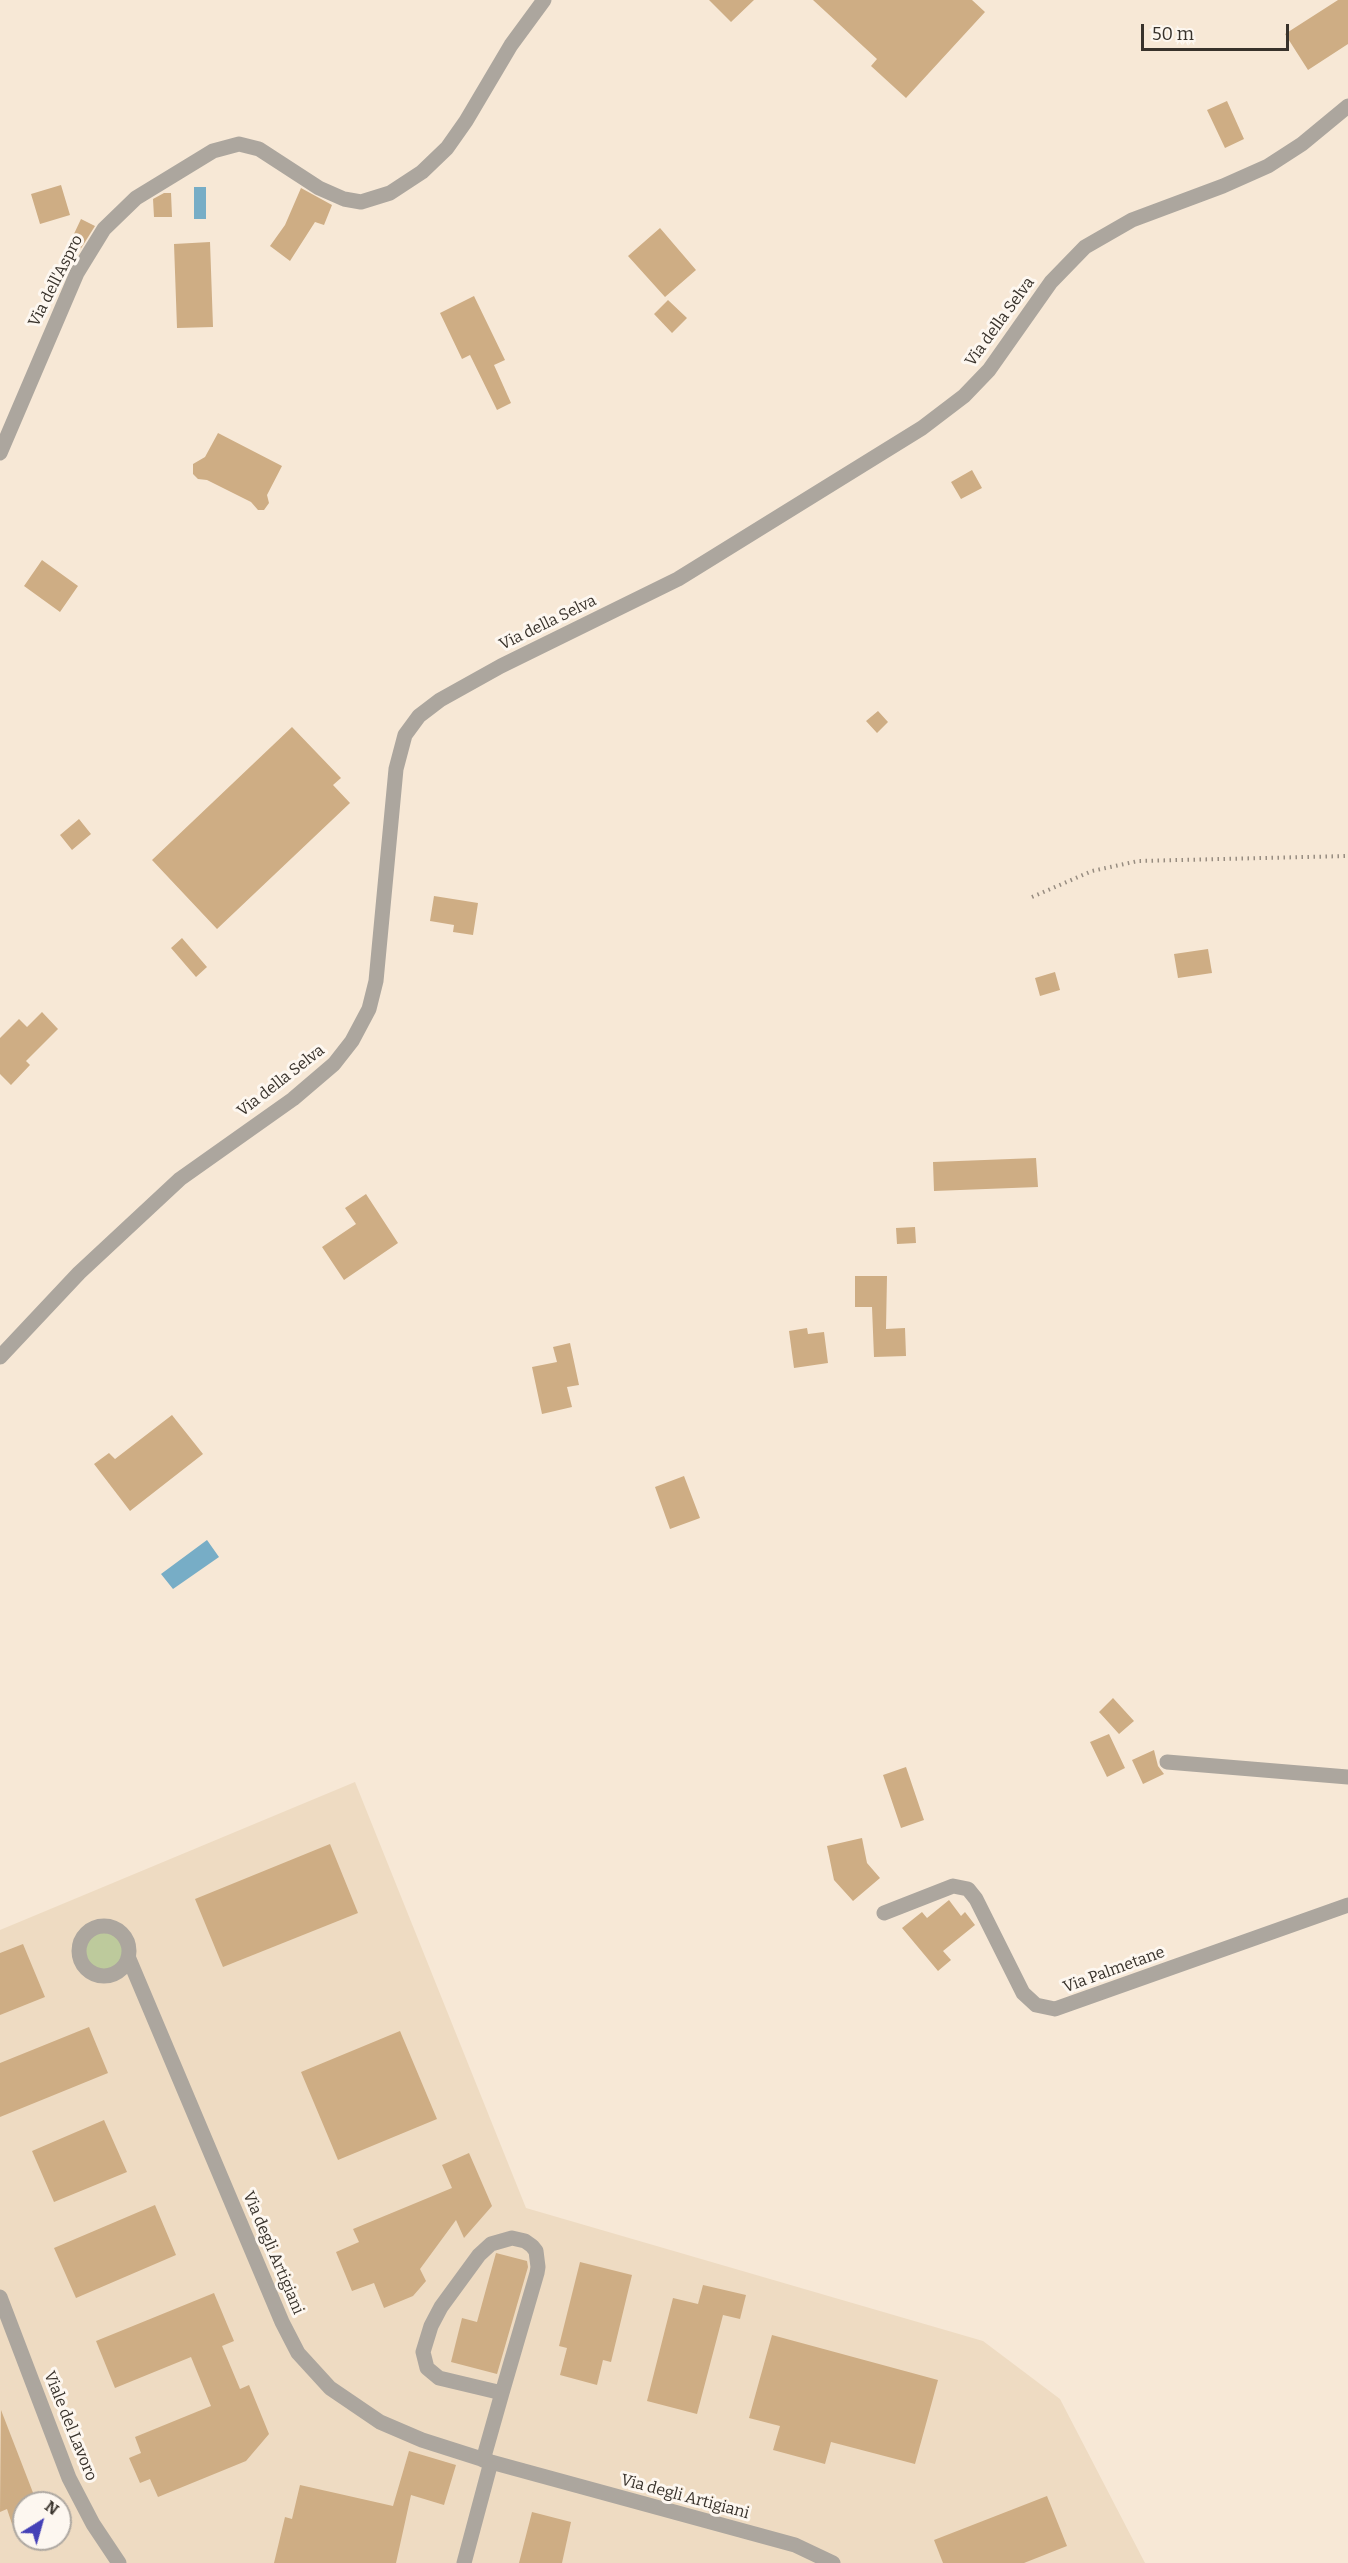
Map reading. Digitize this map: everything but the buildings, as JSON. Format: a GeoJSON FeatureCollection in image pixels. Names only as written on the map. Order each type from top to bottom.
{"type":"FeatureCollection","features":[{"type":"Feature","properties":{"kind":"street","name":"Via dell'Aspro"},"geometry":{"type":"LineString","coordinates":[[0,453],[77,273],[104,229],[136,198],[213,152],[239,144],[259,149],[319,188],[344,199],[361,202],[390,193],[422,172],[447,148],[466,121],[511,45],[544,0]]}},
{"type":"Feature","properties":{"kind":"street","name":"Via della Selva"},"geometry":{"type":"LineString","coordinates":[[0,1357],[79,1273],[180,1179],[293,1099],[334,1064],[352,1041],[365,1018],[374,990],[390,809],[398,759],[405,735],[419,716],[440,700],[501,666],[678,579],[922,428],[957,402],[989,370],[1051,282],[1085,247],[1132,220],[1223,186],[1268,166],[1308,140],[1348,106]]}},
{"type":"Feature","properties":{"kind":"street"},"geometry":{"type":"LineString","coordinates":[[1167,1762],[1348,1777]]}},
{"type":"Feature","properties":{"kind":"street","name":"Via Palmetane"},"geometry":{"type":"LineString","coordinates":[[884,1913],[950,1887],[959,1886],[968,1889],[976,1899],[1023,1993],[1036,2005],[1054,2009],[1348,1905]]}},
{"type":"Feature","properties":{"kind":"street","name":"Via degli Artigiani"},"geometry":{"type":"LineString","coordinates":[[129,1959],[271,2296],[298,2353],[330,2388],[380,2422],[410,2436],[487,2461],[787,2543],[811,2551],[833,2563]]}},
{"type":"Feature","properties":{"kind":"street"},"geometry":{"type":"LineString","coordinates":[[464,2563],[502,2393],[538,2267],[536,2251],[532,2246],[525,2241],[512,2238],[491,2244],[479,2255],[441,2307],[431,2326],[423,2352],[427,2368],[440,2378],[502,2393]]}},
{"type":"Feature","properties":{"kind":"street","name":"Viale del Lavoro"},"geometry":{"type":"LineString","coordinates":[[0,2296],[69,2478],[93,2524],[119,2563]]}},
{"type":"Feature","properties":{"kind":"path"},"geometry":{"type":"LineString","coordinates":[[1032,897],[1092,871],[1138,861],[1348,856]]}},
{"type":"Feature","properties":{"kind":"shaded area"},"geometry":{"type":"Polygon","coordinates":[[[355,1782],[526,2208],[983,2341],[1060,2399],[1145,2563],[0,2563],[0,1930],[355,1782]]]}},
{"type":"Feature","properties":{"kind":"green space"},"geometry":{"type":"Polygon","coordinates":[[[104,1932],[118,1937],[123,1951],[118,1965],[104,1970],[90,1965],[85,1951],[90,1937],[104,1932]]]}},
{"type":"Feature","properties":{"kind":"water"},"geometry":{"type":"Polygon","coordinates":[[[194,187],[206,187],[206,219],[194,219],[194,187]]]}},
{"type":"Feature","properties":{"kind":"water"},"geometry":{"type":"Polygon","coordinates":[[[207,1540],[219,1557],[173,1589],[161,1574],[207,1540]]]}}]}
